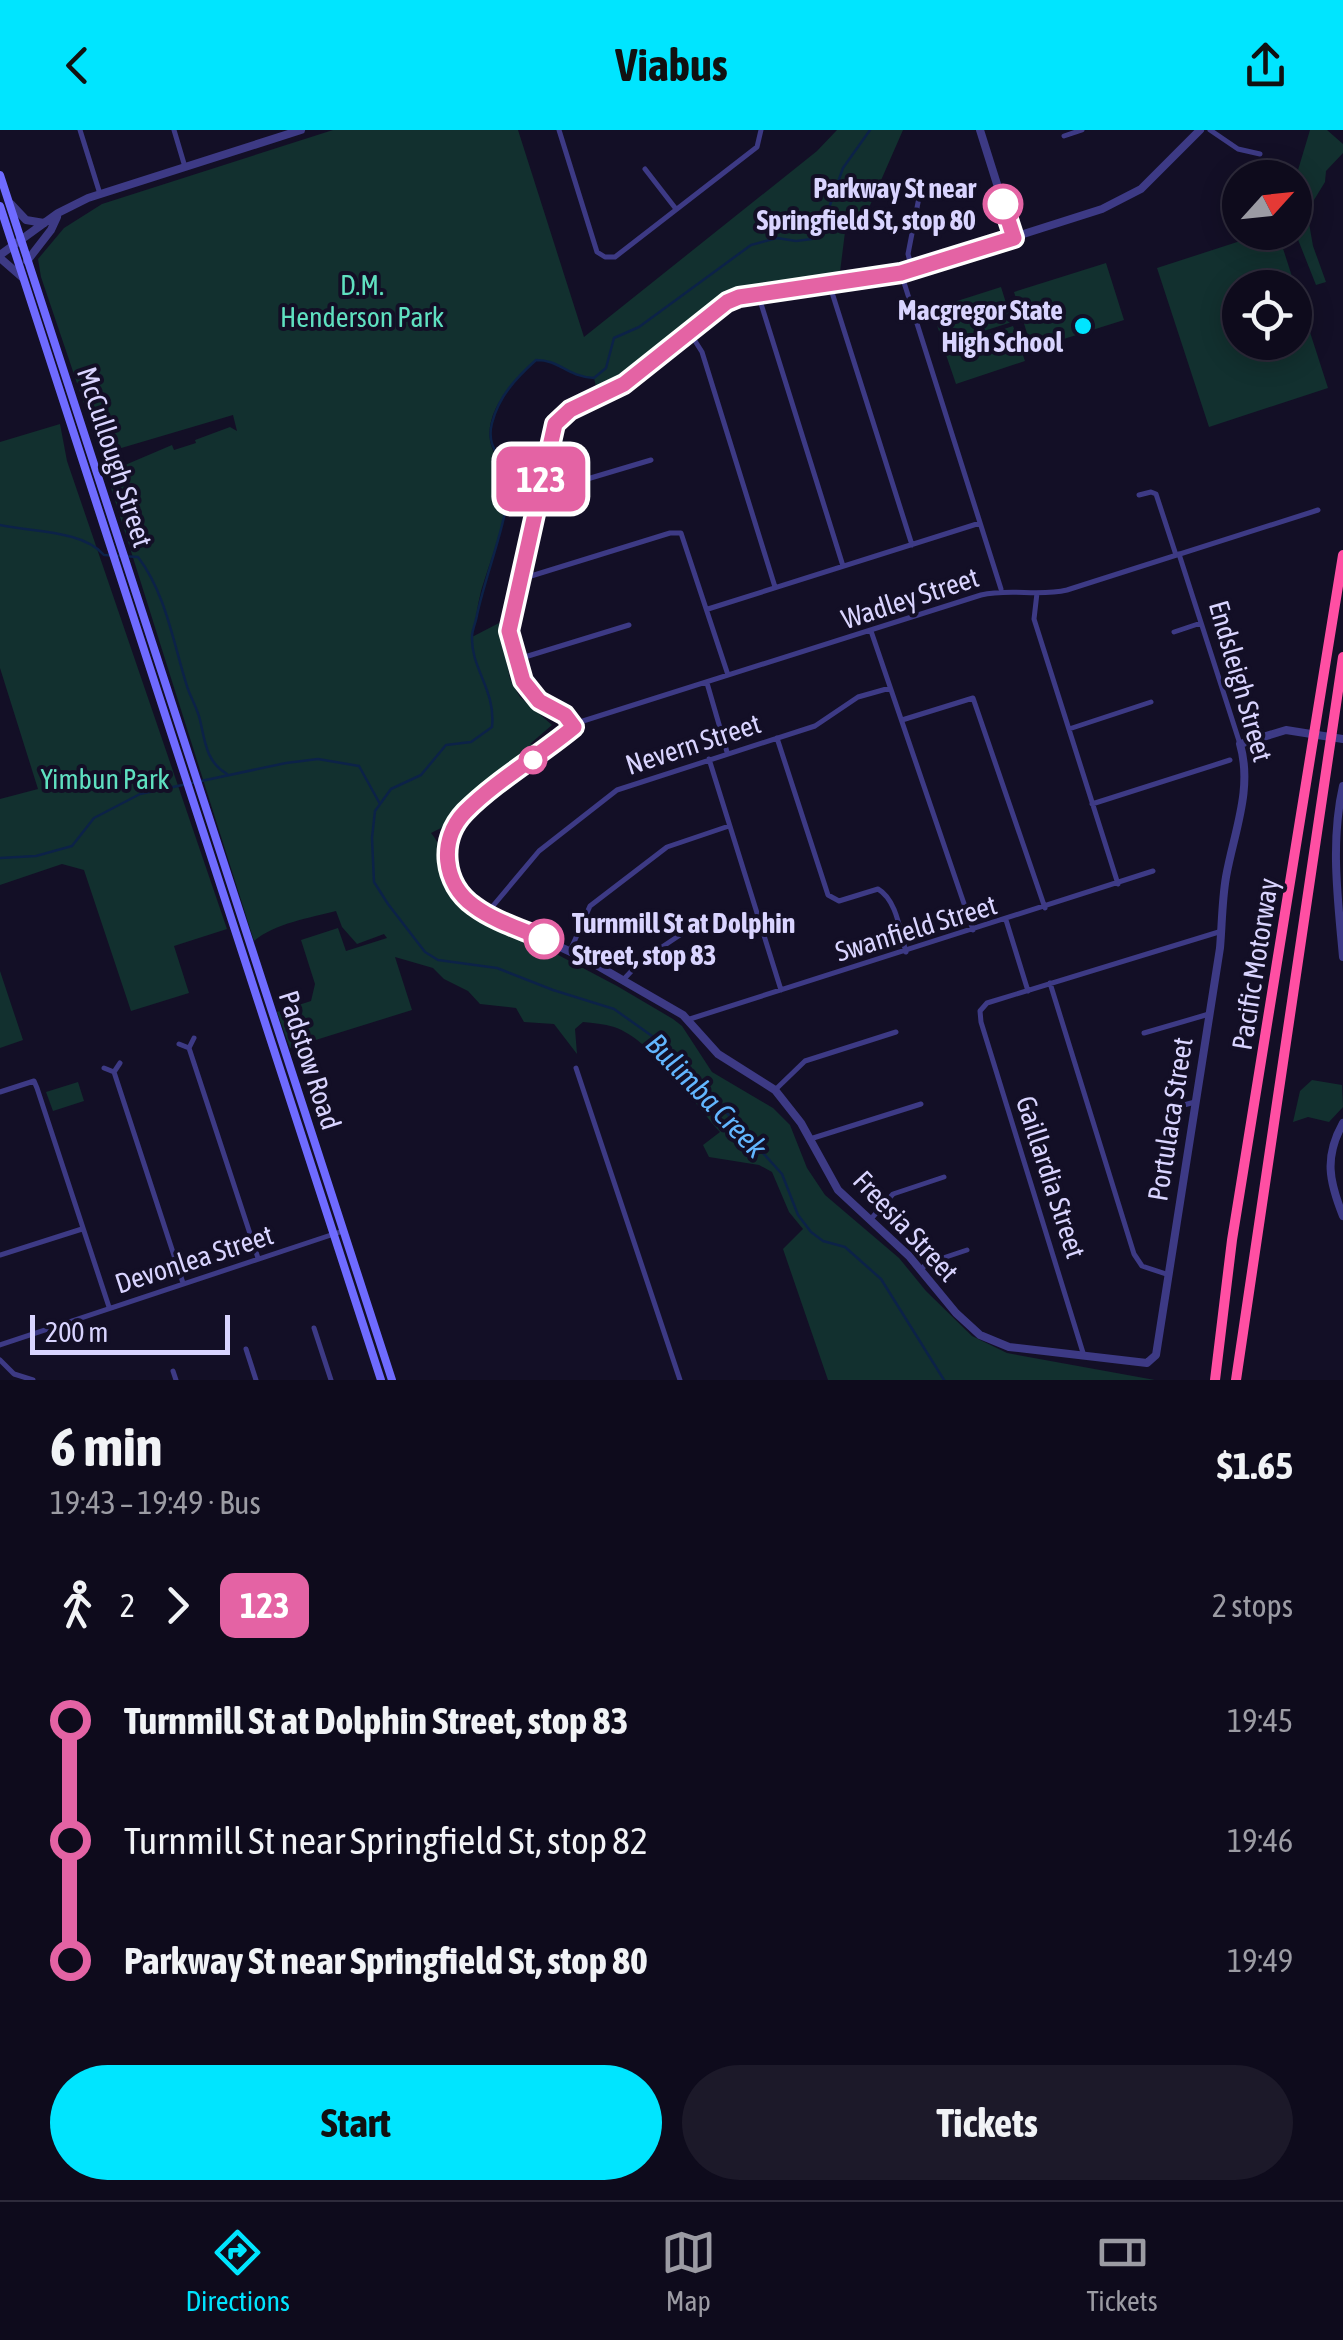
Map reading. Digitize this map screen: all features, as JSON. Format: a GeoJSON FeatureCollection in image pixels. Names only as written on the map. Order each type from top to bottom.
{"type":"FeatureCollection","features":[{"type":"Feature","properties":{"kind":"highway","name":"Pacific Motorway"},"geometry":{"type":"LineString","coordinates":[[1215,1380],[1232,1240],[1343,555]]}},
{"type":"Feature","properties":{"kind":"highway","name":"Pacific Motorway"},"geometry":{"type":"LineString","coordinates":[[1236,1380],[1343,657]]}},
{"type":"Feature","properties":{"kind":"main road","name":"McCullough Street"},"geometry":{"type":"LineString","coordinates":[[0,175],[23,278],[176,756]]}},
{"type":"Feature","properties":{"kind":"main road","name":"McCullough Street"},"geometry":{"type":"LineString","coordinates":[[0,206],[28,261],[188,752]]}},
{"type":"Feature","properties":{"kind":"main road","name":"Padstow Road"},"geometry":{"type":"LineString","coordinates":[[188,752],[392,1380]]}},
{"type":"Feature","properties":{"kind":"main road","name":"Padstow Road"},"geometry":{"type":"LineString","coordinates":[[176,756],[381,1380]]}},
{"type":"Feature","properties":{"kind":"street"},"geometry":{"type":"LineString","coordinates":[[80,130],[100,194]]}},
{"type":"Feature","properties":{"kind":"street"},"geometry":{"type":"LineString","coordinates":[[174,130],[185,167]]}},
{"type":"Feature","properties":{"kind":"street"},"geometry":{"type":"LineString","coordinates":[[23,278],[0,257],[58,213],[100,194],[268,135],[302,130]]}},
{"type":"Feature","properties":{"kind":"street"},"geometry":{"type":"LineString","coordinates":[[559,130],[598,252],[615,258],[757,147],[760,130]]}},
{"type":"Feature","properties":{"kind":"street"},"geometry":{"type":"LineString","coordinates":[[980,130],[1014,238]]}},
{"type":"Feature","properties":{"kind":"street"},"geometry":{"type":"LineString","coordinates":[[1064,136],[1082,130]]}},
{"type":"Feature","properties":{"kind":"street"},"geometry":{"type":"LineString","coordinates":[[487,913],[463,896],[448,870],[448,846],[455,826],[464,813],[574,727],[565,715],[530,692],[515,660],[509,631],[550,434],[561,416],[624,384],[727,302],[901,273],[1124,200],[1152,180],[1200,130]]}},
{"type":"Feature","properties":{"kind":"street"},"geometry":{"type":"LineString","coordinates":[[1210,130],[1238,150],[1260,154]]}},
{"type":"Feature","properties":{"kind":"street"},"geometry":{"type":"LineString","coordinates":[[645,169],[676,208]]}},
{"type":"Feature","properties":{"kind":"street"},"geometry":{"type":"LineString","coordinates":[[912,270],[908,254],[922,182]]}},
{"type":"Feature","properties":{"kind":"street"},"geometry":{"type":"LineString","coordinates":[[8,199],[26,220],[44,223]]}},
{"type":"Feature","properties":{"kind":"street"},"geometry":{"type":"LineString","coordinates":[[28,261],[51,230],[58,213]]}},
{"type":"Feature","properties":{"kind":"street"},"geometry":{"type":"LineString","coordinates":[[901,273],[1001,590]]}},
{"type":"Feature","properties":{"kind":"street"},"geometry":{"type":"LineString","coordinates":[[829,283],[912,545]]}},
{"type":"Feature","properties":{"kind":"street"},"geometry":{"type":"LineString","coordinates":[[758,294],[843,566]]}},
{"type":"Feature","properties":{"kind":"street"},"geometry":{"type":"LineString","coordinates":[[690,333],[702,352],[775,587]]}},
{"type":"Feature","properties":{"kind":"street"},"geometry":{"type":"LineString","coordinates":[[539,488],[557,488],[651,460]]}},
{"type":"Feature","properties":{"kind":"street","name":"Endsleigh Street"},"geometry":{"type":"LineString","coordinates":[[1139,495],[1156,494],[1240,744],[1246,778],[1225,881]]}},
{"type":"Feature","properties":{"kind":"street","name":"Wadley Street"},"geometry":{"type":"LineString","coordinates":[[574,727],[1001,590],[1067,590],[1318,510]]}},
{"type":"Feature","properties":{"kind":"street"},"geometry":{"type":"LineString","coordinates":[[708,608],[980,523]]}},
{"type":"Feature","properties":{"kind":"street"},"geometry":{"type":"LineString","coordinates":[[520,576],[676,532],[685,539],[728,675]]}},
{"type":"Feature","properties":{"kind":"street"},"geometry":{"type":"LineString","coordinates":[[1037,593],[1034,619],[1118,884]]}},
{"type":"Feature","properties":{"kind":"street"},"geometry":{"type":"LineString","coordinates":[[1174,632],[1201,623]]}},
{"type":"Feature","properties":{"kind":"street"},"geometry":{"type":"LineString","coordinates":[[515,660],[629,625]]}},
{"type":"Feature","properties":{"kind":"street"},"geometry":{"type":"LineString","coordinates":[[871,631],[973,930]]}},
{"type":"Feature","properties":{"kind":"street"},"geometry":{"type":"LineString","coordinates":[[707,683],[728,753]]}},
{"type":"Feature","properties":{"kind":"street","name":"Nevern Street"},"geometry":{"type":"LineString","coordinates":[[487,913],[539,851],[617,790],[815,726],[858,697],[890,688]]}},
{"type":"Feature","properties":{"kind":"street"},"geometry":{"type":"LineString","coordinates":[[902,720],[973,698],[1045,908]]}},
{"type":"Feature","properties":{"kind":"street"},"geometry":{"type":"LineString","coordinates":[[1069,729],[1151,702]]}},
{"type":"Feature","properties":{"kind":"street"},"geometry":{"type":"LineString","coordinates":[[1240,744],[1280,731],[1342,739]]}},
{"type":"Feature","properties":{"kind":"street"},"geometry":{"type":"LineString","coordinates":[[777,738],[828,895],[840,900],[878,889],[884,892],[890,899],[906,952]]}},
{"type":"Feature","properties":{"kind":"street"},"geometry":{"type":"LineString","coordinates":[[709,759],[781,991]]}},
{"type":"Feature","properties":{"kind":"street"},"geometry":{"type":"LineString","coordinates":[[1092,804],[1230,760]]}},
{"type":"Feature","properties":{"kind":"street"},"geometry":{"type":"LineString","coordinates":[[1343,786],[1335,858],[1343,957]]}},
{"type":"Feature","properties":{"kind":"street"},"geometry":{"type":"LineString","coordinates":[[570,951],[590,906],[668,846],[730,826]]}},
{"type":"Feature","properties":{"kind":"street","name":"Swanfield Street"},"geometry":{"type":"LineString","coordinates":[[690,1019],[1152,871]]}},
{"type":"Feature","properties":{"kind":"street","name":"Portulaca Street"},"geometry":{"type":"LineString","coordinates":[[1151,1362],[1156,1355],[1210,1014],[1225,881]]}},
{"type":"Feature","properties":{"kind":"street","name":"Freesia Street"},"geometry":{"type":"LineString","coordinates":[[487,913],[570,951],[690,1019],[718,1054],[775,1090],[810,1139],[838,1190],[920,1269],[980,1335],[1009,1347],[1151,1362]]}},
{"type":"Feature","properties":{"kind":"street"},"geometry":{"type":"LineString","coordinates":[[1006,920],[1028,990],[1222,931]]}},
{"type":"Feature","properties":{"kind":"street"},"geometry":{"type":"LineString","coordinates":[[623,980],[641,961],[683,934]]}},
{"type":"Feature","properties":{"kind":"street"},"geometry":{"type":"LineString","coordinates":[[1050,984],[1134,1254],[1142,1266],[1168,1275]]}},
{"type":"Feature","properties":{"kind":"street","name":"Gaillardia Street"},"geometry":{"type":"LineString","coordinates":[[1028,990],[987,1003],[980,1011],[980,1022],[1084,1356]]}},
{"type":"Feature","properties":{"kind":"street"},"geometry":{"type":"LineString","coordinates":[[1144,1033],[1210,1014]]}},
{"type":"Feature","properties":{"kind":"street"},"geometry":{"type":"LineString","coordinates":[[775,1090],[805,1061],[896,1032]]}},
{"type":"Feature","properties":{"kind":"street"},"geometry":{"type":"LineString","coordinates":[[194,1038],[189,1048],[258,1259]]}},
{"type":"Feature","properties":{"kind":"street"},"geometry":{"type":"LineString","coordinates":[[179,1044],[189,1048]]}},
{"type":"Feature","properties":{"kind":"street"},"geometry":{"type":"LineString","coordinates":[[120,1062],[114,1072],[183,1284]]}},
{"type":"Feature","properties":{"kind":"street"},"geometry":{"type":"LineString","coordinates":[[104,1068],[114,1072]]}},
{"type":"Feature","properties":{"kind":"street"},"geometry":{"type":"LineString","coordinates":[[576,1068],[680,1380]]}},
{"type":"Feature","properties":{"kind":"street"},"geometry":{"type":"LineString","coordinates":[[0,1092],[34,1081],[109,1308]]}},
{"type":"Feature","properties":{"kind":"street"},"geometry":{"type":"LineString","coordinates":[[1169,1110],[1196,1102]]}},
{"type":"Feature","properties":{"kind":"street"},"geometry":{"type":"LineString","coordinates":[[810,1139],[921,1104]]}},
{"type":"Feature","properties":{"kind":"street"},"geometry":{"type":"LineString","coordinates":[[1343,1123],[1328,1163],[1343,1216]]}},
{"type":"Feature","properties":{"kind":"street"},"geometry":{"type":"LineString","coordinates":[[870,1220],[893,1194],[944,1177]]}},
{"type":"Feature","properties":{"kind":"street"},"geometry":{"type":"LineString","coordinates":[[0,1256],[82,1228]]}},
{"type":"Feature","properties":{"kind":"street","name":"Devonlea Street"},"geometry":{"type":"LineString","coordinates":[[0,1345],[343,1230]]}},
{"type":"Feature","properties":{"kind":"street"},"geometry":{"type":"LineString","coordinates":[[920,1269],[967,1250]]}},
{"type":"Feature","properties":{"kind":"street"},"geometry":{"type":"LineString","coordinates":[[314,1328],[331,1380]]}},
{"type":"Feature","properties":{"kind":"street"},"geometry":{"type":"LineString","coordinates":[[246,1349],[256,1380]]}},
{"type":"Feature","properties":{"kind":"street"},"geometry":{"type":"LineString","coordinates":[[0,1360],[14,1374],[33,1380]]}},
{"type":"Feature","properties":{"kind":"street"},"geometry":{"type":"LineString","coordinates":[[173,1371],[176,1380]]}},
{"type":"Feature","properties":{"kind":"green space","name":"D.M. Henderson Park"},"geometry":{"type":"Polygon","coordinates":[[[333,130],[518,130],[584,337],[817,151],[837,130],[903,130],[861,226],[846,224],[840,272],[727,294],[617,381],[597,391],[594,378],[536,360],[500,401],[493,414],[490,440],[507,472],[510,487],[472,637],[499,623],[510,679],[520,697],[552,725],[530,744],[543,744],[457,812],[451,826],[431,833],[453,888],[467,907],[673,1019],[682,1026],[712,1072],[773,1108],[790,1125],[807,1168],[825,1195],[899,1258],[972,1336],[1007,1353],[1155,1380],[828,1380],[783,1249],[803,1229],[789,1212],[772,1172],[759,1165],[709,1157],[703,1145],[720,1132],[657,1058],[614,1027],[583,1022],[575,1029],[577,1054],[554,1024],[524,1022],[516,1008],[480,1004],[468,991],[444,979],[433,968],[395,957],[412,1010],[290,1048],[277,1012],[311,1001],[315,984],[301,940],[338,928],[346,951],[387,938],[384,934],[357,944],[342,927],[336,911],[282,925],[254,941],[111,488],[125,465],[172,445],[174,450],[196,443],[195,440],[230,427],[237,431],[233,415],[101,454],[38,259],[64,228],[102,204],[333,130]]]}},
{"type":"Feature","properties":{"kind":"green space"},"geometry":{"type":"Polygon","coordinates":[[[1310,130],[1327,130],[1343,144],[1343,153],[1326,171],[1312,209],[1312,160],[1301,160],[1310,130]]]}},
{"type":"Feature","properties":{"kind":"green space"},"geometry":{"type":"Polygon","coordinates":[[[1312,240],[1326,282],[1316,285],[1302,250],[1312,250],[1312,240]]]}},
{"type":"Feature","properties":{"kind":"green space"},"geometry":{"type":"Polygon","coordinates":[[[1222,247],[1222,250],[1283,250],[1290,270],[1222,270],[1222,360],[1312,360],[1312,338],[1328,388],[1209,427],[1157,268],[1222,247]]]}},
{"type":"Feature","properties":{"kind":"green space"},"geometry":{"type":"Polygon","coordinates":[[[1106,263],[1124,320],[1032,349],[1014,292],[1106,263]]]}},
{"type":"Feature","properties":{"kind":"green space"},"geometry":{"type":"Polygon","coordinates":[[[1001,287],[1012,322],[943,344],[932,309],[1001,287]]]}},
{"type":"Feature","properties":{"kind":"green space"},"geometry":{"type":"Polygon","coordinates":[[[1013,326],[1025,361],[956,384],[944,349],[1013,326]]]}},
{"type":"Feature","properties":{"kind":"green space","name":"Yimbun Park"},"geometry":{"type":"Polygon","coordinates":[[[60,424],[67,461],[227,929],[174,946],[189,993],[131,1011],[84,870],[62,864],[0,885],[0,799],[38,789],[0,668],[0,442],[60,424]]]}},
{"type":"Feature","properties":{"kind":"green space"},"geometry":{"type":"Polygon","coordinates":[[[0,971],[23,1040],[0,1048],[0,971]]]}},
{"type":"Feature","properties":{"kind":"green space"},"geometry":{"type":"Polygon","coordinates":[[[1312,1080],[1342,1085],[1343,1107],[1329,1122],[1308,1117],[1293,1122],[1300,1091],[1312,1080]]]}},
{"type":"Feature","properties":{"kind":"green space"},"geometry":{"type":"Polygon","coordinates":[[[78,1082],[84,1101],[53,1111],[46,1092],[78,1082]]]}},
{"type":"Feature","properties":{"kind":"waterway"},"geometry":{"type":"LineString","coordinates":[[870,130],[843,168],[824,222],[812,239],[777,238],[751,245],[639,327],[614,338],[606,368],[594,378],[536,360],[504,396],[495,413],[491,434],[509,487],[472,637],[490,702],[492,727],[471,742],[446,745],[421,775],[391,789],[375,811],[374,882],[425,952],[438,960],[497,968],[614,1009],[659,1041],[670,1061],[715,1100],[782,1174],[798,1215],[811,1232],[823,1241],[845,1247],[881,1279],[944,1380]]}},
{"type":"Feature","properties":{"kind":"waterway"},"geometry":{"type":"LineString","coordinates":[[0,525],[70,536],[104,555],[138,557],[162,601],[208,750],[227,774]]}},
{"type":"Feature","properties":{"kind":"waterway","name":"Bulimba Creek"},"geometry":{"type":"LineString","coordinates":[[0,858],[36,856],[72,846],[94,818],[140,794],[286,763],[318,759],[359,766],[380,804]]}},
{"type":"Feature","properties":{"kind":"bus line","name":"123"},"geometry":{"type":"LineString","coordinates":[[544,939],[474,906],[455,886],[447,856],[450,837],[464,813],[574,727],[565,715],[530,692],[515,660],[509,631],[555,424],[570,410],[624,384],[727,302],[739,297],[901,273],[1014,238],[1003,204]]}},
{"type":"Feature","properties":{"kind":"place","name":"Parkway St near Springfield St, stop 80"},"geometry":{"type":"Point","coordinates":[1003,204]}},
{"type":"Feature","properties":{"kind":"place","name":"Macgregor State High School"},"geometry":{"type":"Point","coordinates":[1083,326]}},
{"type":"Feature","properties":{"kind":"place","name":"Turnmill St at Dolphin Street, stop 83"},"geometry":{"type":"Point","coordinates":[544,939]}}]}
